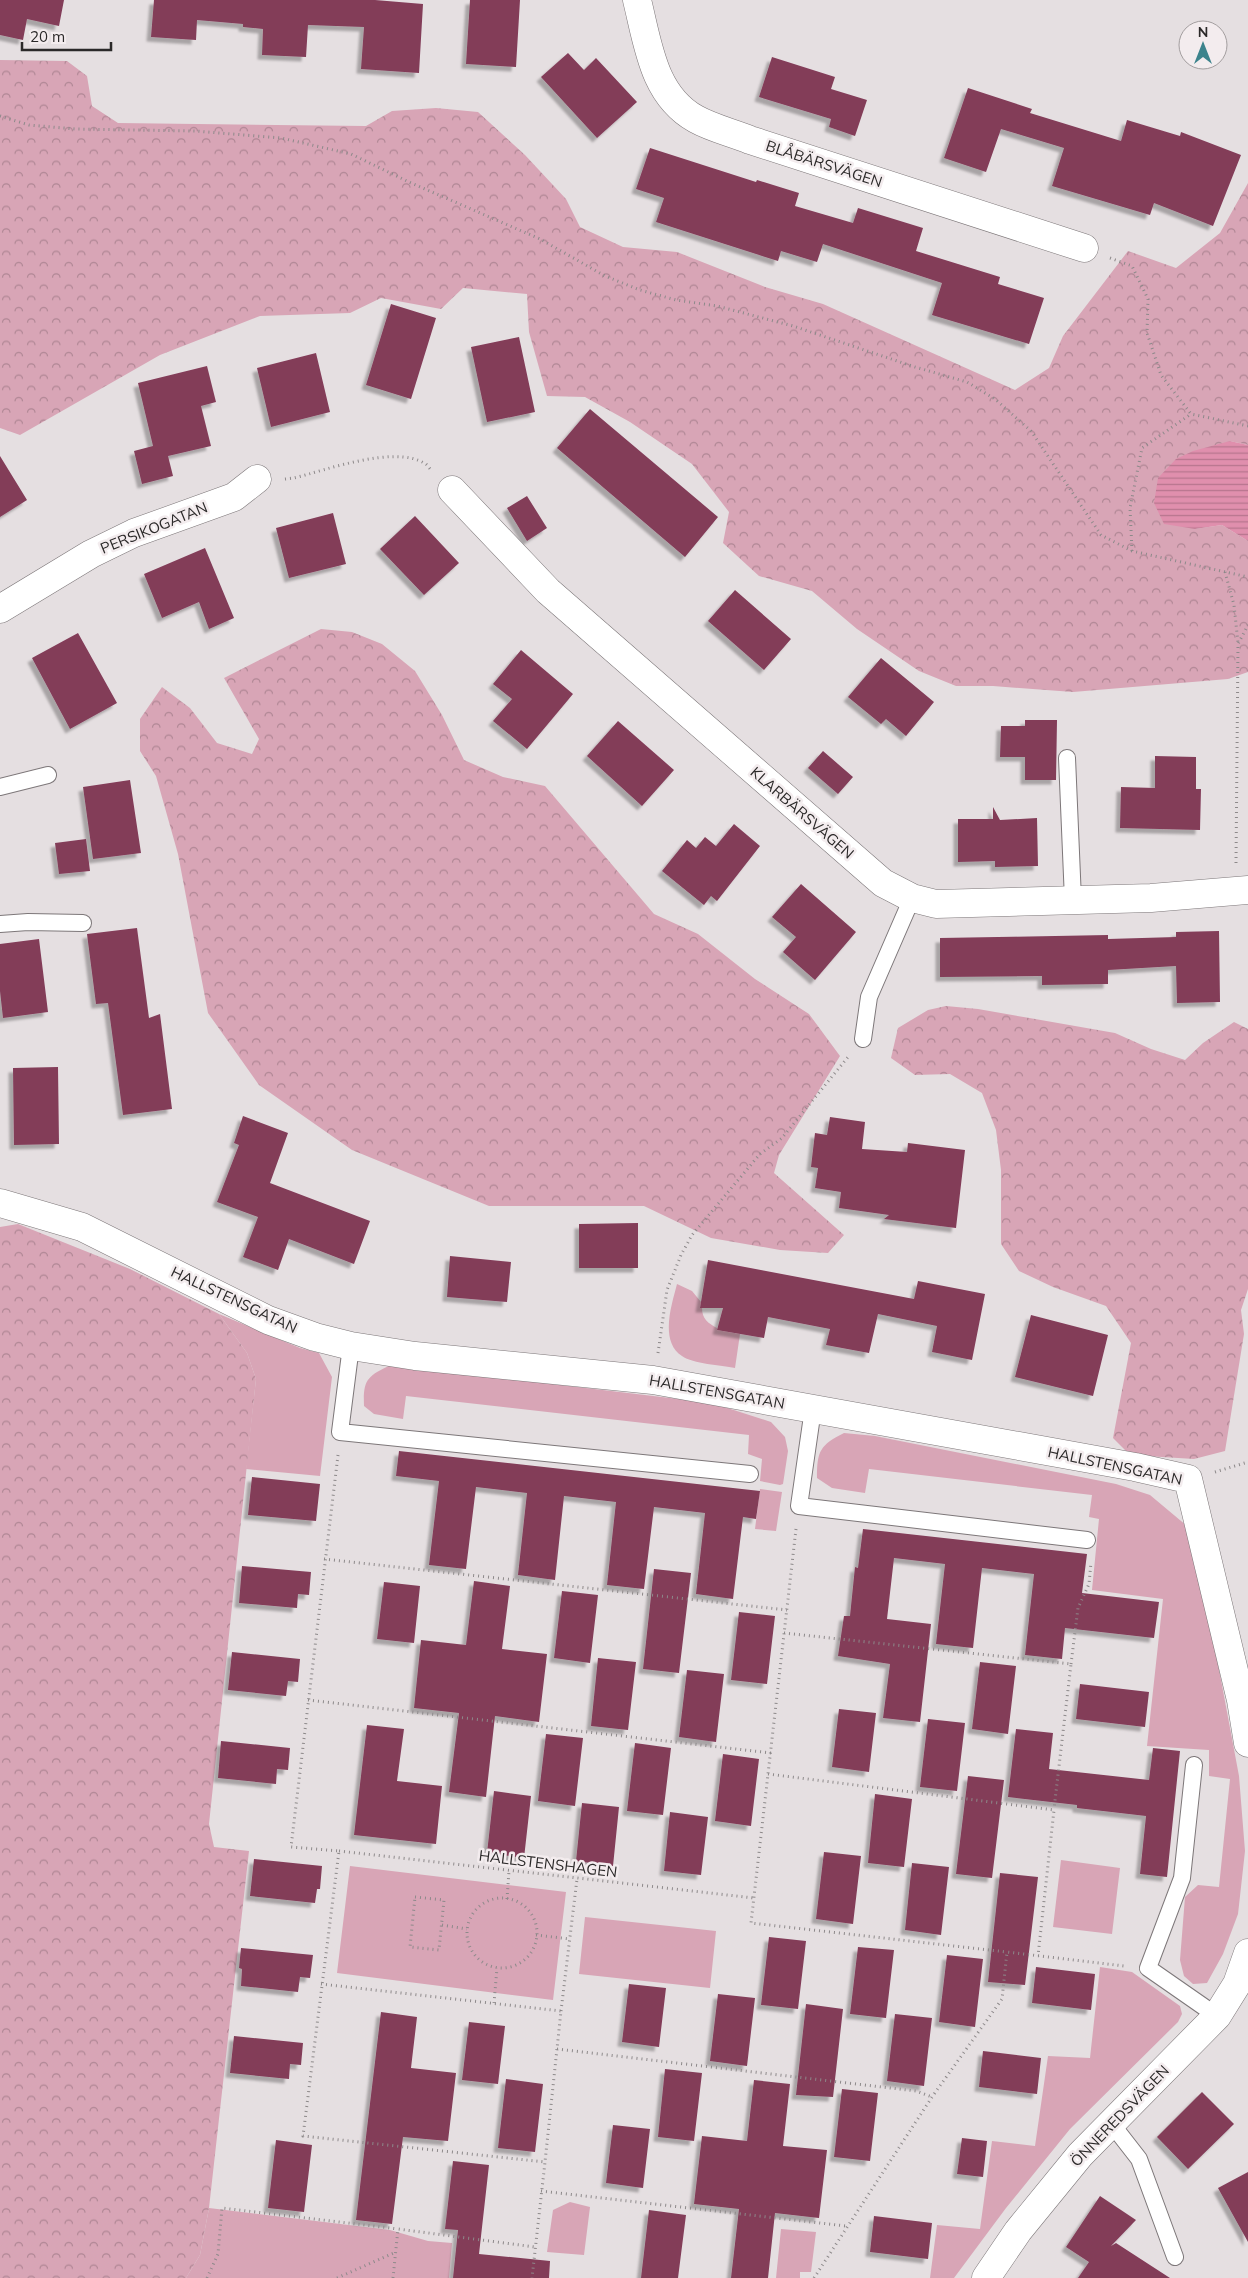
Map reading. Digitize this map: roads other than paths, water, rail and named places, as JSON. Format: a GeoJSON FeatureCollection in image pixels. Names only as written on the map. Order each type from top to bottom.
{"type":"FeatureCollection","features":[{"type":"Feature","properties":{"kind":"street","name":"BLÅBÄRSVÄGEN"},"geometry":{"type":"LineString","coordinates":[[637,0],[658,80],[674,102],[696,119],[750,140],[1084,248]]}},
{"type":"Feature","properties":{"kind":"street","name":"PERSIKOGATAN"},"geometry":{"type":"LineString","coordinates":[[0,608],[91,554],[134,533],[234,497],[257,479]]}},
{"type":"Feature","properties":{"kind":"street","name":"KLARBÄRSVÄGEN"},"geometry":{"type":"LineString","coordinates":[[452,490],[548,591],[883,883],[912,898],[936,904],[1151,898],[1242,891]]}},
{"type":"Feature","properties":{"kind":"street","name":"HALLSTENSGATAN"},"geometry":{"type":"LineString","coordinates":[[0,1203],[82,1227],[268,1320],[315,1337],[351,1346],[415,1356],[653,1380],[1188,1479],[1244,1699],[1248,1743]]}},
{"type":"Feature","properties":{"kind":"street","name":"ÖNNEREDSVÄGEN"},"geometry":{"type":"LineString","coordinates":[[986,2278],[1018,2231],[1080,2155],[1217,2016],[1236,1984],[1248,1953]]}},
{"type":"Feature","properties":{"kind":"lane"},"geometry":{"type":"LineString","coordinates":[[1067,758],[1073,900]]}},
{"type":"Feature","properties":{"kind":"lane"},"geometry":{"type":"LineString","coordinates":[[0,787],[48,775]]}},
{"type":"Feature","properties":{"kind":"lane"},"geometry":{"type":"LineString","coordinates":[[863,1039],[869,997],[912,898]]}},
{"type":"Feature","properties":{"kind":"lane"},"geometry":{"type":"LineString","coordinates":[[0,924],[28,922],[83,923]]}},
{"type":"Feature","properties":{"kind":"lane"},"geometry":{"type":"LineString","coordinates":[[351,1346],[340,1432],[750,1474]]}},
{"type":"Feature","properties":{"kind":"lane"},"geometry":{"type":"LineString","coordinates":[[813,1410],[799,1506],[1087,1540]]}},
{"type":"Feature","properties":{"kind":"lane"},"geometry":{"type":"LineString","coordinates":[[1194,1766],[1182,1878],[1148,1968],[1217,2016]]}},
{"type":"Feature","properties":{"kind":"lane"},"geometry":{"type":"LineString","coordinates":[[1111,2123],[1139,2159],[1175,2257]]}}]}
